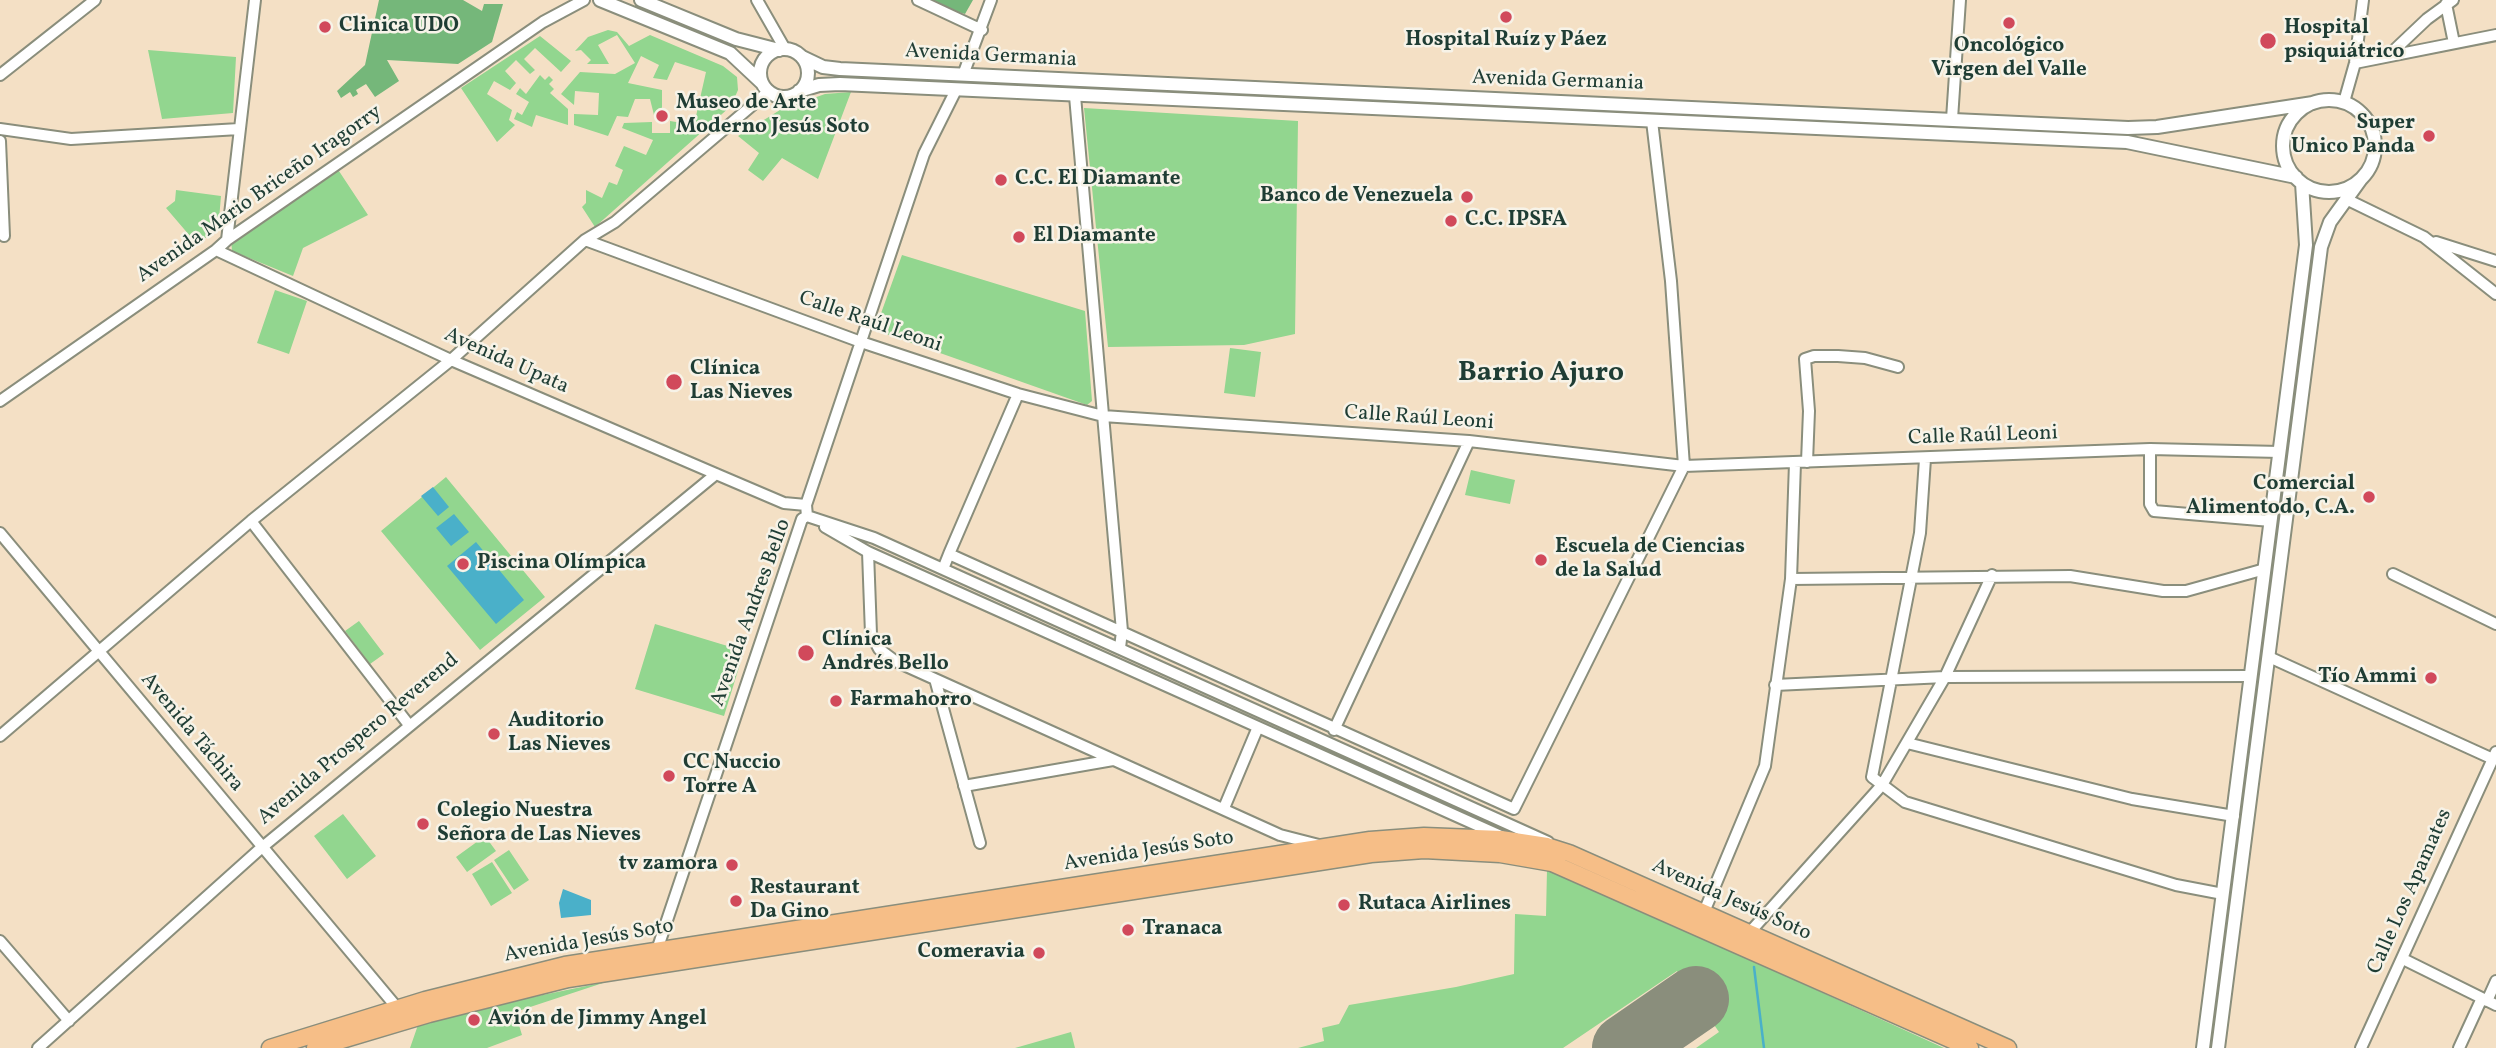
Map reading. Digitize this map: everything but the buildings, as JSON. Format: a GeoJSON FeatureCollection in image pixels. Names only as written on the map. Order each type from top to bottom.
{"type":"FeatureCollection","features":[{"type":"Feature","properties":{"kind":"main road","name":"Avenida Jesús Soto"},"geometry":{"type":"LineString","coordinates":[[270,1048],[400,1015],[655,958],[1324,847],[1424,836],[1510,840],[1569,853],[2008,1048]]}},
{"type":"Feature","properties":{"kind":"main road","name":"Avenida Jesús Soto"},"geometry":{"type":"LineString","coordinates":[[655,958],[1371,855],[1445,850],[1543,860],[1624,892],[1970,1048]]}},
{"type":"Feature","properties":{"kind":"main road","name":"Avenida Jesús Soto"},"geometry":{"type":"LineString","coordinates":[[315,1048],[400,1015]]}},
{"type":"Feature","properties":{"kind":"street"},"geometry":{"type":"LineString","coordinates":[[0,75],[96,0]]}},
{"type":"Feature","properties":{"kind":"street"},"geometry":{"type":"LineString","coordinates":[[227,240],[255,0]]}},
{"type":"Feature","properties":{"kind":"street","name":"Avenida Mario Briceño Iragorry"},"geometry":{"type":"LineString","coordinates":[[543,22],[559,0]]}},
{"type":"Feature","properties":{"kind":"street","name":"Avenida Mario Briceño Iragorry"},"geometry":{"type":"LineString","coordinates":[[0,401],[543,22],[584,0]]}},
{"type":"Feature","properties":{"kind":"street"},"geometry":{"type":"LineString","coordinates":[[600,0],[730,53],[765,87],[782,96],[799,91],[807,75],[802,57],[736,39],[641,0]]}},
{"type":"Feature","properties":{"kind":"street"},"geometry":{"type":"LineString","coordinates":[[757,0],[782,50]]}},
{"type":"Feature","properties":{"kind":"street"},"geometry":{"type":"LineString","coordinates":[[918,0],[982,30]]}},
{"type":"Feature","properties":{"kind":"street"},"geometry":{"type":"LineString","coordinates":[[963,75],[991,0]]}},
{"type":"Feature","properties":{"kind":"street"},"geometry":{"type":"LineString","coordinates":[[1952,119],[1960,0]]}},
{"type":"Feature","properties":{"kind":"street"},"geometry":{"type":"LineString","coordinates":[[2344,102],[2356,62],[2363,0]]}},
{"type":"Feature","properties":{"kind":"street"},"geometry":{"type":"LineString","coordinates":[[2388,56],[2450,2]]}},
{"type":"Feature","properties":{"kind":"street"},"geometry":{"type":"LineString","coordinates":[[2450,2],[2454,43]]}},
{"type":"Feature","properties":{"kind":"street"},"geometry":{"type":"LineString","coordinates":[[2356,62],[2496,35]]}},
{"type":"Feature","properties":{"kind":"street"},"geometry":{"type":"LineString","coordinates":[[765,87],[760,71],[764,60],[782,50]]}},
{"type":"Feature","properties":{"kind":"street","name":"Avenida Germania"},"geometry":{"type":"LineString","coordinates":[[802,57],[831,69],[2146,127],[2313,103]]}},
{"type":"Feature","properties":{"kind":"street","name":"Avenida Germania"},"geometry":{"type":"LineString","coordinates":[[799,91],[829,84],[2136,143],[2299,180]]}},
{"type":"Feature","properties":{"kind":"street"},"geometry":{"type":"LineString","coordinates":[[0,736],[251,521],[451,360],[585,240],[615,222],[765,87]]}},
{"type":"Feature","properties":{"kind":"street","name":"Avenida Andres Bello"},"geometry":{"type":"LineString","coordinates":[[655,958],[924,154],[956,90]]}},
{"type":"Feature","properties":{"kind":"street"},"geometry":{"type":"LineString","coordinates":[[1075,96],[1122,631],[1120,648]]}},
{"type":"Feature","properties":{"kind":"street"},"geometry":{"type":"LineString","coordinates":[[2203,1048],[2306,245],[2299,180],[2286,162],[2284,135],[2291,119],[2313,103],[2330,100],[2344,102],[2363,114],[2375,138],[2371,164],[2330,222],[2321,247],[2218,1048]]}},
{"type":"Feature","properties":{"kind":"street"},"geometry":{"type":"LineString","coordinates":[[949,554],[1514,809],[1684,466],[1672,294],[1652,121]]}},
{"type":"Feature","properties":{"kind":"street"},"geometry":{"type":"LineString","coordinates":[[0,129],[71,139],[239,129]]}},
{"type":"Feature","properties":{"kind":"street"},"geometry":{"type":"LineString","coordinates":[[0,141],[4,236]]}},
{"type":"Feature","properties":{"kind":"street"},"geometry":{"type":"LineString","coordinates":[[2299,180],[2330,191],[2346,189],[2361,179]]}},
{"type":"Feature","properties":{"kind":"street"},"geometry":{"type":"LineString","coordinates":[[2346,198],[2392,224],[2496,261]]}},
{"type":"Feature","properties":{"kind":"street"},"geometry":{"type":"LineString","coordinates":[[2424,237],[2496,294]]}},
{"type":"Feature","properties":{"kind":"street","name":"Calle Raúl Leoni"},"geometry":{"type":"LineString","coordinates":[[585,240],[861,342],[1018,394],[1103,416],[1469,441],[1684,466],[2150,449],[2280,452]]}},
{"type":"Feature","properties":{"kind":"street","name":"Avenida Upata"},"geometry":{"type":"LineString","coordinates":[[216,250],[451,360],[805,514]]}},
{"type":"Feature","properties":{"kind":"street"},"geometry":{"type":"LineString","coordinates":[[1807,462],[1809,411],[1805,359],[1814,356],[1865,358],[1898,367]]}},
{"type":"Feature","properties":{"kind":"street"},"geometry":{"type":"LineString","coordinates":[[943,569],[1018,394]]}},
{"type":"Feature","properties":{"kind":"street"},"geometry":{"type":"LineString","coordinates":[[1326,741],[1336,727],[1469,441]]}},
{"type":"Feature","properties":{"kind":"street"},"geometry":{"type":"LineString","coordinates":[[2150,449],[2150,504],[2154,510],[2271,521]]}},
{"type":"Feature","properties":{"kind":"street"},"geometry":{"type":"LineString","coordinates":[[1925,459],[1920,533],[1913,576],[1872,778],[1905,802],[2176,885],[2223,894]]}},
{"type":"Feature","properties":{"kind":"street"},"geometry":{"type":"LineString","coordinates":[[1704,912],[1765,766],[1791,579],[1795,463]]}},
{"type":"Feature","properties":{"kind":"street","name":"Avenida Prospero Reverend"},"geometry":{"type":"LineString","coordinates":[[38,1048],[261,847],[716,474]]}},
{"type":"Feature","properties":{"kind":"street"},"geometry":{"type":"LineString","coordinates":[[805,514],[868,552],[1510,840],[1543,860]]}},
{"type":"Feature","properties":{"kind":"street"},"geometry":{"type":"LineString","coordinates":[[805,514],[874,538],[1528,831],[1569,853]]}},
{"type":"Feature","properties":{"kind":"street"},"geometry":{"type":"LineString","coordinates":[[251,521],[408,725]]}},
{"type":"Feature","properties":{"kind":"street","name":"Avenida Táchira"},"geometry":{"type":"LineString","coordinates":[[0,533],[400,1015]]}},
{"type":"Feature","properties":{"kind":"street"},"geometry":{"type":"LineString","coordinates":[[868,552],[871,634],[879,649],[895,662],[1280,835],[1324,847]]}},
{"type":"Feature","properties":{"kind":"street"},"geometry":{"type":"LineString","coordinates":[[1791,579],[2070,576],[2163,591],[2186,591],[2265,569]]}},
{"type":"Feature","properties":{"kind":"street"},"geometry":{"type":"LineString","coordinates":[[2393,574],[2496,624]]}},
{"type":"Feature","properties":{"kind":"street"},"geometry":{"type":"LineString","coordinates":[[1750,932],[1882,785],[1945,677],[1992,575]]}},
{"type":"Feature","properties":{"kind":"street"},"geometry":{"type":"LineString","coordinates":[[2269,657],[2494,755]]}},
{"type":"Feature","properties":{"kind":"street"},"geometry":{"type":"LineString","coordinates":[[1775,685],[1945,677],[2252,676]]}},
{"type":"Feature","properties":{"kind":"street"},"geometry":{"type":"LineString","coordinates":[[935,679],[980,843]]}},
{"type":"Feature","properties":{"kind":"street"},"geometry":{"type":"LineString","coordinates":[[1224,808],[1258,727]]}},
{"type":"Feature","properties":{"kind":"street"},"geometry":{"type":"LineString","coordinates":[[1907,743],[2132,799],[2234,816]]}},
{"type":"Feature","properties":{"kind":"street","name":"Calle Los Apamates"},"geometry":{"type":"LineString","coordinates":[[2361,1048],[2491,778],[2494,755]]}},
{"type":"Feature","properties":{"kind":"street"},"geometry":{"type":"LineString","coordinates":[[964,786],[1115,760]]}},
{"type":"Feature","properties":{"kind":"street"},"geometry":{"type":"LineString","coordinates":[[0,941],[69,1021]]}},
{"type":"Feature","properties":{"kind":"street"},"geometry":{"type":"LineString","coordinates":[[2403,959],[2488,1001]]}},
{"type":"Feature","properties":{"kind":"street"},"geometry":{"type":"LineString","coordinates":[[2459,1048],[2488,1001],[2496,981]]}},
{"type":"Feature","properties":{"kind":"green space"},"geometry":{"type":"Polygon","coordinates":[[[379,0],[463,0],[482,11],[484,4],[503,4],[492,42],[458,64],[387,60],[399,81],[375,97],[366,84],[356,90],[358,94],[353,97],[350,92],[341,98],[337,91],[365,65],[379,0]]]}},
{"type":"Feature","properties":{"kind":"green space"},"geometry":{"type":"Polygon","coordinates":[[[919,0],[973,0],[965,14],[919,0]]]}},
{"type":"Feature","properties":{"kind":"green space"},"geometry":{"type":"Polygon","coordinates":[[[608,30],[617,32],[629,46],[650,35],[723,66],[737,77],[738,90],[731,106],[595,227],[582,207],[586,203],[586,190],[602,198],[609,182],[617,185],[623,170],[615,166],[624,146],[646,155],[653,140],[622,128],[624,123],[652,122],[652,133],[670,133],[670,121],[694,125],[706,72],[675,62],[667,80],[653,78],[659,65],[641,56],[628,83],[662,90],[662,114],[654,115],[650,99],[635,99],[628,117],[617,116],[608,136],[574,125],[574,114],[598,115],[599,93],[575,91],[574,105],[561,94],[580,72],[615,74],[635,63],[617,35],[598,45],[609,64],[587,64],[591,60],[581,50],[575,51],[588,37],[608,30]]]}},
{"type":"Feature","properties":{"kind":"green space"},"geometry":{"type":"Polygon","coordinates":[[[540,36],[571,61],[561,72],[535,48],[524,59],[535,70],[530,74],[516,60],[505,71],[516,83],[510,90],[494,81],[487,94],[512,110],[509,120],[515,125],[497,142],[461,88],[540,36]]]}},
{"type":"Feature","properties":{"kind":"green space"},"geometry":{"type":"Polygon","coordinates":[[[148,50],[236,57],[233,113],[162,119],[148,50]]]}},
{"type":"Feature","properties":{"kind":"green space"},"geometry":{"type":"Polygon","coordinates":[[[540,75],[545,80],[549,76],[553,80],[549,84],[554,89],[550,93],[568,109],[568,125],[536,115],[532,127],[514,119],[517,112],[522,115],[529,102],[516,94],[520,88],[526,94],[540,75]]]}},
{"type":"Feature","properties":{"kind":"green space"},"geometry":{"type":"Polygon","coordinates":[[[851,92],[818,179],[782,158],[763,181],[748,170],[759,153],[738,136],[780,110],[825,94],[851,92]]]}},
{"type":"Feature","properties":{"kind":"green space"},"geometry":{"type":"Polygon","coordinates":[[[1084,108],[1298,121],[1295,334],[1244,345],[1108,347],[1084,108]]]}},
{"type":"Feature","properties":{"kind":"green space"},"geometry":{"type":"Polygon","coordinates":[[[335,165],[368,215],[303,248],[293,276],[232,251],[231,239],[335,165]]]}},
{"type":"Feature","properties":{"kind":"green space"},"geometry":{"type":"Polygon","coordinates":[[[176,190],[221,196],[218,231],[196,243],[166,208],[175,201],[176,190]]]}},
{"type":"Feature","properties":{"kind":"green space"},"geometry":{"type":"Polygon","coordinates":[[[902,255],[1085,311],[1092,401],[1087,405],[875,330],[902,255]]]}},
{"type":"Feature","properties":{"kind":"green space"},"geometry":{"type":"Polygon","coordinates":[[[275,290],[307,301],[289,354],[257,343],[275,290]]]}},
{"type":"Feature","properties":{"kind":"green space"},"geometry":{"type":"Polygon","coordinates":[[[1230,348],[1261,352],[1255,397],[1224,393],[1230,348]]]}},
{"type":"Feature","properties":{"kind":"green space"},"geometry":{"type":"Polygon","coordinates":[[[1471,470],[1515,480],[1510,504],[1465,495],[1471,470]]]}},
{"type":"Feature","properties":{"kind":"green space","name":"Piscina Olímpica"},"geometry":{"type":"Polygon","coordinates":[[[446,477],[545,597],[480,650],[381,531],[446,477]]]}},
{"type":"Feature","properties":{"kind":"green space"},"geometry":{"type":"Polygon","coordinates":[[[359,621],[384,654],[370,664],[345,631],[359,621]]]}},
{"type":"Feature","properties":{"kind":"green space"},"geometry":{"type":"Polygon","coordinates":[[[655,624],[744,651],[724,716],[635,689],[655,624]]]}},
{"type":"Feature","properties":{"kind":"green space"},"geometry":{"type":"Polygon","coordinates":[[[343,814],[376,856],[347,879],[314,836],[343,814]]]}},
{"type":"Feature","properties":{"kind":"green space"},"geometry":{"type":"Polygon","coordinates":[[[485,836],[496,851],[467,872],[456,857],[485,836]]]}},
{"type":"Feature","properties":{"kind":"green space"},"geometry":{"type":"Polygon","coordinates":[[[509,850],[529,880],[514,890],[494,860],[509,850]]]}},
{"type":"Feature","properties":{"kind":"green space"},"geometry":{"type":"Polygon","coordinates":[[[492,862],[512,893],[491,906],[472,874],[492,862]]]}},
{"type":"Feature","properties":{"kind":"green space"},"geometry":{"type":"Polygon","coordinates":[[[1547,869],[1944,1048],[1696,1048],[1719,1032],[1677,971],[1563,1048],[1298,1048],[1324,1041],[1322,1028],[1339,1024],[1349,1005],[1514,974],[1515,914],[1546,916],[1547,869]]]}},
{"type":"Feature","properties":{"kind":"green space"},"geometry":{"type":"Polygon","coordinates":[[[606,982],[515,1012],[522,1035],[487,1048],[410,1048],[418,1025],[479,1008],[606,982]]]}},
{"type":"Feature","properties":{"kind":"green space"},"geometry":{"type":"Polygon","coordinates":[[[1071,1032],[1075,1048],[1015,1048],[1071,1032]]]}},
{"type":"Feature","properties":{"kind":"water"},"geometry":{"type":"Polygon","coordinates":[[[433,487],[449,507],[438,516],[421,496],[433,487]]]}},
{"type":"Feature","properties":{"kind":"water"},"geometry":{"type":"Polygon","coordinates":[[[454,514],[469,532],[451,546],[436,528],[454,514]]]}},
{"type":"Feature","properties":{"kind":"water"},"geometry":{"type":"Polygon","coordinates":[[[476,542],[524,600],[496,624],[447,566],[476,542]]]}},
{"type":"Feature","properties":{"kind":"water"},"geometry":{"type":"Polygon","coordinates":[[[563,889],[591,900],[591,915],[561,918],[559,903],[563,889]]]}},
{"type":"Feature","properties":{"kind":"waterway"},"geometry":{"type":"LineString","coordinates":[[1754,967],[1764,1048]]}},
{"type":"Feature","properties":{"kind":"runway"},"geometry":{"type":"LineString","coordinates":[[1625,1048],[1696,999]]}},
{"type":"Feature","properties":{"kind":"place","name":"Hospital Ruíz y Páez"},"geometry":{"type":"Point","coordinates":[1506,17]}},
{"type":"Feature","properties":{"kind":"place","name":"Oncológico Virgen del Valle"},"geometry":{"type":"Point","coordinates":[2009,23]}},
{"type":"Feature","properties":{"kind":"place","name":"Clinica UDO"},"geometry":{"type":"Point","coordinates":[325,27]}},
{"type":"Feature","properties":{"kind":"place","name":"Hospital psiquiátrico"},"geometry":{"type":"Point","coordinates":[2268,41]}},
{"type":"Feature","properties":{"kind":"place","name":"Museo de Arte Moderno Jesús Soto"},"geometry":{"type":"Point","coordinates":[662,116]}},
{"type":"Feature","properties":{"kind":"place","name":"Super Unico Panda"},"geometry":{"type":"Point","coordinates":[2429,136]}},
{"type":"Feature","properties":{"kind":"place","name":"C.C. El Diamante"},"geometry":{"type":"Point","coordinates":[1001,180]}},
{"type":"Feature","properties":{"kind":"place","name":"Banco de Venezuela"},"geometry":{"type":"Point","coordinates":[1467,197]}},
{"type":"Feature","properties":{"kind":"place","name":"C.C. IPSFA"},"geometry":{"type":"Point","coordinates":[1451,221]}},
{"type":"Feature","properties":{"kind":"place","name":"El Diamante"},"geometry":{"type":"Point","coordinates":[1019,237]}},
{"type":"Feature","properties":{"kind":"place","name":"Clínica Las Nieves"},"geometry":{"type":"Point","coordinates":[674,382]}},
{"type":"Feature","properties":{"kind":"place","name":"Comercial Alimentodo, C.A."},"geometry":{"type":"Point","coordinates":[2369,497]}},
{"type":"Feature","properties":{"kind":"place","name":"Escuela de Ciencias de la Salud"},"geometry":{"type":"Point","coordinates":[1541,560]}},
{"type":"Feature","properties":{"kind":"place","name":"Piscina Olímpica"},"geometry":{"type":"Point","coordinates":[463,564]}},
{"type":"Feature","properties":{"kind":"place","name":"Clínica Andrés Bello"},"geometry":{"type":"Point","coordinates":[806,653]}},
{"type":"Feature","properties":{"kind":"place","name":"Tío Ammi"},"geometry":{"type":"Point","coordinates":[2431,678]}},
{"type":"Feature","properties":{"kind":"place","name":"Farmahorro"},"geometry":{"type":"Point","coordinates":[836,701]}},
{"type":"Feature","properties":{"kind":"place","name":"Auditorio Las Nieves"},"geometry":{"type":"Point","coordinates":[494,734]}},
{"type":"Feature","properties":{"kind":"place","name":"CC Nuccio Torre A"},"geometry":{"type":"Point","coordinates":[669,776]}},
{"type":"Feature","properties":{"kind":"place","name":"Colegio Nuestra Señora de Las Nieves"},"geometry":{"type":"Point","coordinates":[423,824]}},
{"type":"Feature","properties":{"kind":"place","name":"tv zamora"},"geometry":{"type":"Point","coordinates":[732,865]}},
{"type":"Feature","properties":{"kind":"place","name":"Restaurant Da Gino"},"geometry":{"type":"Point","coordinates":[736,901]}},
{"type":"Feature","properties":{"kind":"place","name":"Rutaca Airlines"},"geometry":{"type":"Point","coordinates":[1344,905]}},
{"type":"Feature","properties":{"kind":"place","name":"Tranaca"},"geometry":{"type":"Point","coordinates":[1128,930]}},
{"type":"Feature","properties":{"kind":"place","name":"Comeravia"},"geometry":{"type":"Point","coordinates":[1039,953]}},
{"type":"Feature","properties":{"kind":"place","name":"Avión de Jimmy Angel"},"geometry":{"type":"Point","coordinates":[474,1020]}},
{"type":"Feature","properties":{"kind":"district","name":"Barrio Ajuro"},"geometry":{"type":"Point","coordinates":[1541,375]}}]}
